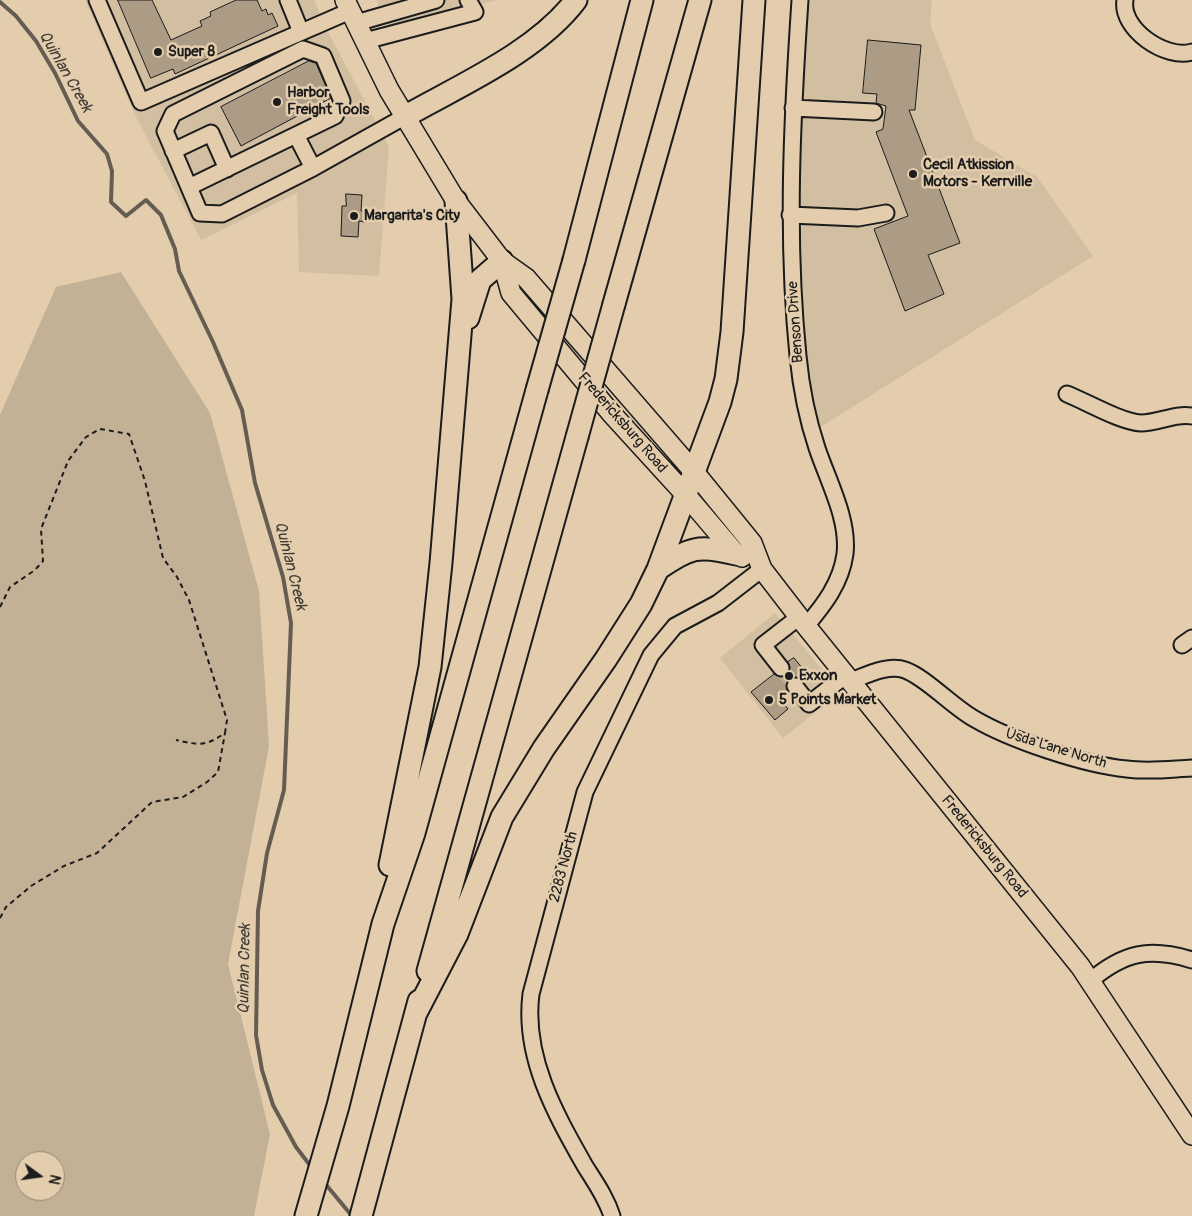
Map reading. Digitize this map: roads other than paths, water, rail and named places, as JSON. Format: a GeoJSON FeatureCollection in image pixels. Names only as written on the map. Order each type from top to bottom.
{"type":"FeatureCollection","features":[{"type":"Feature","properties":{"kind":"highway"},"geometry":{"type":"LineString","coordinates":[[404,117],[518,52],[566,13],[576,0]]}},
{"type":"Feature","properties":{"kind":"highway"},"geometry":{"type":"LineString","coordinates":[[306,1216],[338,1106],[383,924],[414,833],[574,260],[642,0]]}},
{"type":"Feature","properties":{"kind":"highway"},"geometry":{"type":"LineString","coordinates":[[361,1216],[416,1013],[700,0]]}},
{"type":"Feature","properties":{"kind":"highway"},"geometry":{"type":"LineString","coordinates":[[416,1013],[457,934],[502,817],[544,748],[606,659],[641,604],[658,569],[720,402],[729,360],[754,0]]}},
{"type":"Feature","properties":{"kind":"highway"},"geometry":{"type":"LineString","coordinates":[[383,924],[390,866],[430,667],[463,299],[456,201]]}},
{"type":"Feature","properties":{"kind":"highway"},"geometry":{"type":"LineString","coordinates":[[460,345],[480,280],[502,261]]}},
{"type":"Feature","properties":{"kind":"highway"},"geometry":{"type":"LineString","coordinates":[[658,569],[690,550],[710,548],[736,554]]}},
{"type":"Feature","properties":{"kind":"main road","name":"Fredericksburg Road"},"geometry":{"type":"LineString","coordinates":[[350,11],[404,117],[456,201],[502,261],[526,278],[695,473],[752,544],[762,569],[802,622],[1090,981],[1192,1135]]}},
{"type":"Feature","properties":{"kind":"main road","name":"Fredericksburg Road"},"geometry":{"type":"LineString","coordinates":[[502,261],[511,293],[611,413],[686,494],[736,554],[762,569]]}},
{"type":"Feature","properties":{"kind":"street"},"geometry":{"type":"LineString","coordinates":[[97,0],[141,102],[350,11],[436,0]]}},
{"type":"Feature","properties":{"kind":"street"},"geometry":{"type":"LineString","coordinates":[[288,0],[302,32]]}},
{"type":"Feature","properties":{"kind":"street"},"geometry":{"type":"LineString","coordinates":[[364,41],[475,12],[468,0]]}},
{"type":"Feature","properties":{"kind":"street","name":"Benson Drive"},"geometry":{"type":"LineString","coordinates":[[781,668],[763,645],[802,622],[830,596],[839,577],[845,553],[843,527],[808,418],[798,356],[790,215],[793,108],[800,0]]}},
{"type":"Feature","properties":{"kind":"street"},"geometry":{"type":"LineString","coordinates":[[1125,0],[1126,16],[1144,39],[1163,49],[1192,52]]}},
{"type":"Feature","properties":{"kind":"street"},"geometry":{"type":"LineString","coordinates":[[189,187],[335,116],[342,101],[323,56],[303,49],[173,114],[164,131],[200,212],[222,214],[313,168],[404,117]]}},
{"type":"Feature","properties":{"kind":"street"},"geometry":{"type":"LineString","coordinates":[[793,108],[874,112]]}},
{"type":"Feature","properties":{"kind":"street"},"geometry":{"type":"LineString","coordinates":[[173,151],[211,133],[227,168]]}},
{"type":"Feature","properties":{"kind":"street"},"geometry":{"type":"LineString","coordinates":[[296,135],[313,168]]}},
{"type":"Feature","properties":{"kind":"street"},"geometry":{"type":"LineString","coordinates":[[790,215],[858,218],[886,213]]}},
{"type":"Feature","properties":{"kind":"street"},"geometry":{"type":"LineString","coordinates":[[1067,394],[1128,420],[1140,423],[1176,416],[1192,416]]}},
{"type":"Feature","properties":{"kind":"street","name":"2283 North"},"geometry":{"type":"LineString","coordinates":[[612,1216],[605,1198],[562,1122],[544,1083],[530,1040],[528,1017],[531,994],[585,792],[651,655],[675,626],[718,603],[762,569]]}},
{"type":"Feature","properties":{"kind":"street","name":"Usda Lane North"},"geometry":{"type":"LineString","coordinates":[[794,686],[809,704],[848,678],[889,668],[904,669],[916,674],[947,701],[975,719],[1029,743],[1126,769],[1192,768]]}},
{"type":"Feature","properties":{"kind":"street"},"geometry":{"type":"LineString","coordinates":[[1090,981],[1116,961],[1143,953],[1174,954],[1192,960]]}},
{"type":"Feature","properties":{"kind":"waterway","name":"Quinlan Creek"},"geometry":{"type":"LineString","coordinates":[[0,2],[16,16],[36,41],[55,73],[78,121],[107,154],[112,171],[111,202],[126,216],[146,200],[161,215],[175,249],[179,271],[213,342],[242,410],[255,483],[283,577],[291,623],[284,790],[267,853],[258,911],[256,1035],[262,1070],[273,1105],[296,1147],[312,1168]]}},
{"type":"Feature","properties":{"kind":"waterway","name":"Quinlan Creek"},"geometry":{"type":"LineString","coordinates":[[323,1181],[352,1216]]}},
{"type":"Feature","properties":{"kind":"tunnel"},"geometry":{"type":"LineString","coordinates":[[781,668],[795,686]]}},
{"type":"Feature","properties":{"kind":"place","name":"Super 8"},"geometry":{"type":"Point","coordinates":[158,52]}},
{"type":"Feature","properties":{"kind":"place","name":"Harbor Freight Tools"},"geometry":{"type":"Point","coordinates":[277,102]}},
{"type":"Feature","properties":{"kind":"place","name":"Cecil Atkission Motors - Kerrville"},"geometry":{"type":"Point","coordinates":[913,174]}},
{"type":"Feature","properties":{"kind":"place","name":"Margarita's City"},"geometry":{"type":"Point","coordinates":[354,216]}},
{"type":"Feature","properties":{"kind":"place","name":"Exxon"},"geometry":{"type":"Point","coordinates":[789,676]}},
{"type":"Feature","properties":{"kind":"place","name":"5 Points Market"},"geometry":{"type":"Point","coordinates":[769,700]}}]}
